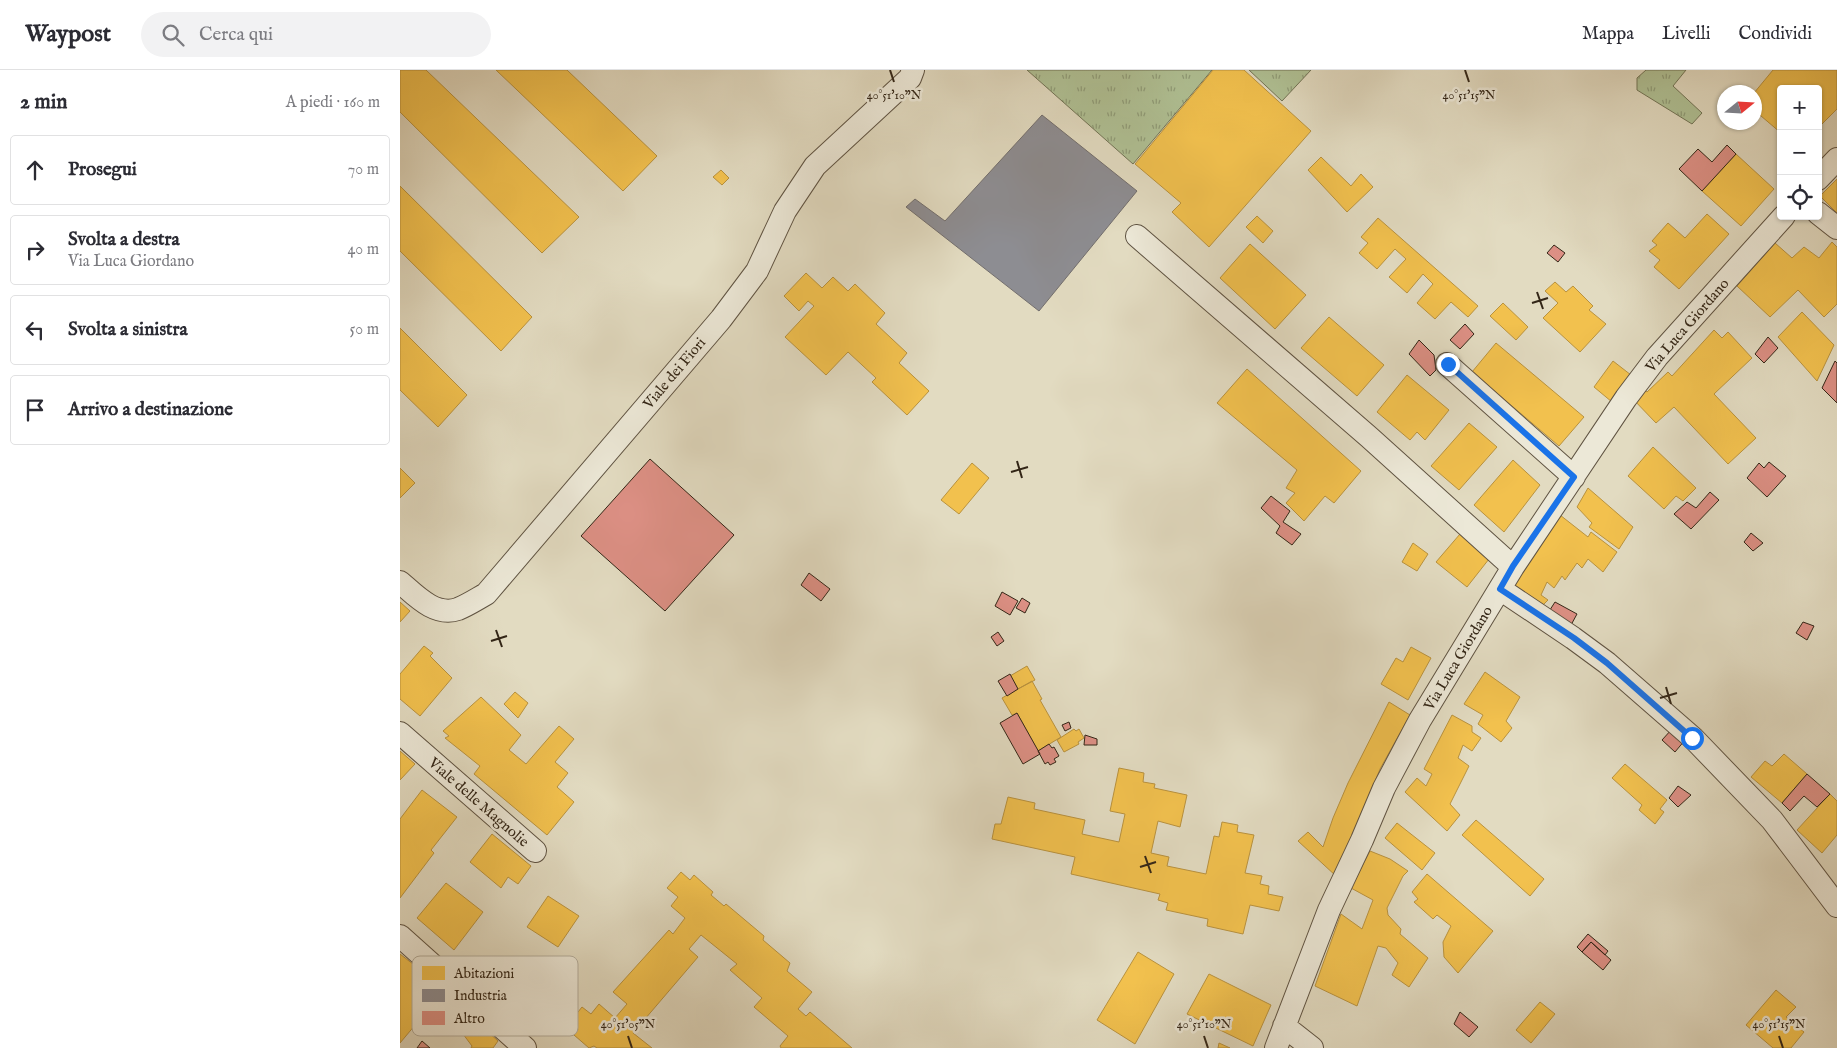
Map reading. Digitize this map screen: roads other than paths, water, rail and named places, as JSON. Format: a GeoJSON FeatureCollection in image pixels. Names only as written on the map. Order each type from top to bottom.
{"type":"FeatureCollection","features":[{"type":"Feature","properties":{"kind":"street","name":"Viale dei Fiori"},"geometry":{"type":"LineString","coordinates":[[400,582],[421,601],[440,610],[457,609],[486,594],[727,311],[757,271],[785,211],[815,166],[910,78],[913,70]]}},
{"type":"Feature","properties":{"kind":"street"},"geometry":{"type":"LineString","coordinates":[[1822,175],[1837,159]]}},
{"type":"Feature","properties":{"kind":"street"},"geometry":{"type":"LineString","coordinates":[[1822,215],[1837,228]]}},
{"type":"Feature","properties":{"kind":"street","name":"Via Luca Giordano"},"geometry":{"type":"LineString","coordinates":[[1276,1048],[1329,910],[1384,788],[1420,720],[1513,566],[1626,398],[1657,357],[1780,220]]}},
{"type":"Feature","properties":{"kind":"street"},"geometry":{"type":"LineString","coordinates":[[1137,236],[1369,437],[1513,566]]}},
{"type":"Feature","properties":{"kind":"street"},"geometry":{"type":"LineString","coordinates":[[1448,364],[1574,477]]}},
{"type":"Feature","properties":{"kind":"street"},"geometry":{"type":"LineString","coordinates":[[1500,589],[1574,638],[1607,663],[1692,738],[1772,820],[1837,906]]}},
{"type":"Feature","properties":{"kind":"street","name":"Viale delle Magnolie"},"geometry":{"type":"LineString","coordinates":[[400,733],[535,851]]}},
{"type":"Feature","properties":{"kind":"street"},"geometry":{"type":"LineString","coordinates":[[400,936],[422,956]]}},
{"type":"Feature","properties":{"kind":"street"},"geometry":{"type":"LineString","coordinates":[[1284,1026],[1312,1048]]}},
{"type":"Feature","properties":{"kind":"street"},"geometry":{"type":"LineString","coordinates":[[512,1036],[525,1048]]}}]}
